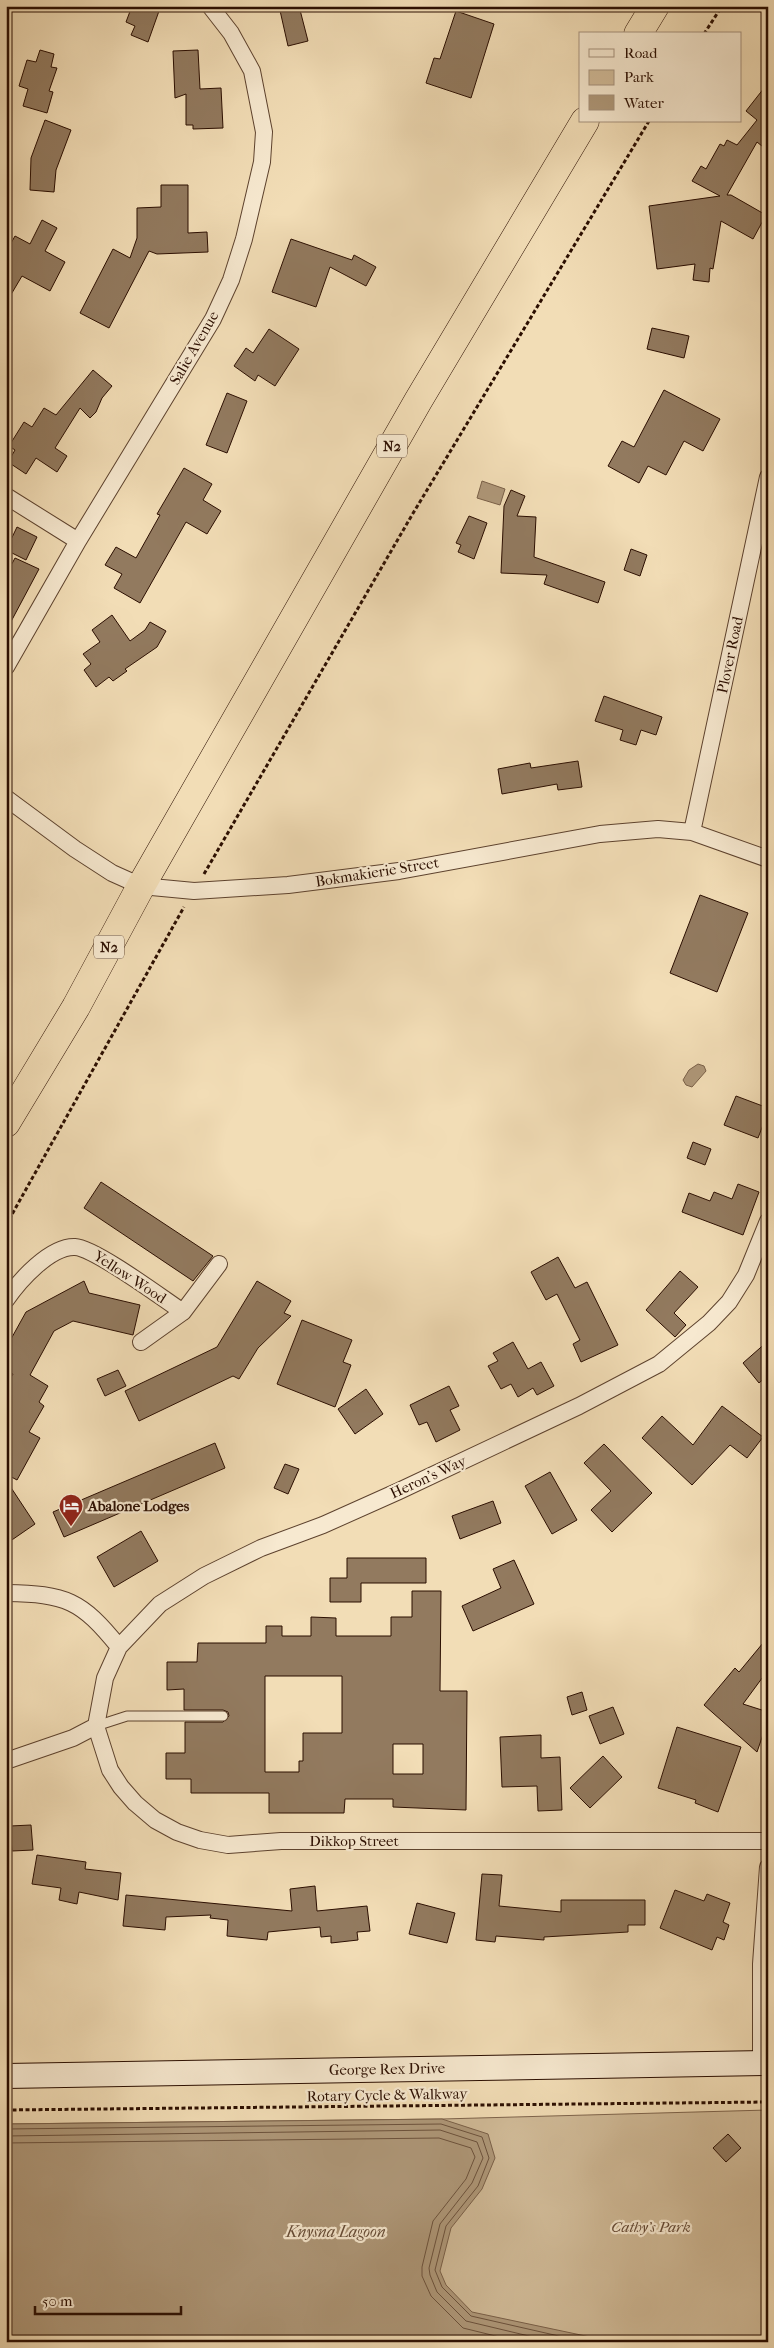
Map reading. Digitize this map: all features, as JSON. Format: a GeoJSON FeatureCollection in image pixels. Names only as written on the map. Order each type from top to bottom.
{"type":"FeatureCollection","features":[{"type":"Feature","properties":{"kind":"highway"},"geometry":{"type":"LineString","coordinates":[[639,32],[655,6]]}},
{"type":"Feature","properties":{"kind":"highway","name":"N2"},"geometry":{"type":"LineString","coordinates":[[6,1123],[76,1007],[142,886],[418,401],[584,122]]}},
{"type":"Feature","properties":{"kind":"street","name":"Salie Avenue"},"geometry":{"type":"LineString","coordinates":[[6,666],[78,542],[213,318],[231,280],[254,202],[262,162],[264,132],[252,71],[231,32],[210,6]]}},
{"type":"Feature","properties":{"kind":"street","name":"Plover Road"},"geometry":{"type":"LineString","coordinates":[[692,832],[762,534],[768,477]]}},
{"type":"Feature","properties":{"kind":"street"},"geometry":{"type":"LineString","coordinates":[[6,496],[78,542]]}},
{"type":"Feature","properties":{"kind":"street","name":"Bokmakierie Street"},"geometry":{"type":"LineString","coordinates":[[6,798],[75,849],[112,873],[142,886],[194,891],[288,885],[398,871],[600,834],[658,829],[692,832],[729,843],[768,859]]}},
{"type":"Feature","properties":{"kind":"street","name":"Heron's Way"},"geometry":{"type":"LineString","coordinates":[[96,1726],[105,1678],[119,1647],[160,1604],[204,1576],[261,1548],[399,1491],[579,1406],[659,1364],[709,1323],[729,1302],[746,1275],[768,1221]]}},
{"type":"Feature","properties":{"kind":"street","name":"Yellow Wood"},"geometry":{"type":"LineString","coordinates":[[6,1300],[19,1282],[42,1262],[57,1252],[73,1246],[86,1249],[104,1259],[184,1312]]}},
{"type":"Feature","properties":{"kind":"street"},"geometry":{"type":"LineString","coordinates":[[141,1342],[184,1312],[219,1264]]}},
{"type":"Feature","properties":{"kind":"street"},"geometry":{"type":"LineString","coordinates":[[6,1593],[40,1594],[58,1597],[74,1603],[99,1623],[119,1647]]}},
{"type":"Feature","properties":{"kind":"street"},"geometry":{"type":"LineString","coordinates":[[6,1761],[73,1738],[96,1726]]}},
{"type":"Feature","properties":{"kind":"street","name":"Dikkop Street"},"geometry":{"type":"LineString","coordinates":[[96,1726],[110,1770],[135,1803],[155,1820],[177,1832],[200,1840],[228,1845],[281,1842],[768,1841]]}},
{"type":"Feature","properties":{"kind":"street"},"geometry":{"type":"LineString","coordinates":[[765,2063],[761,1964],[768,1867]]}},
{"type":"Feature","properties":{"kind":"street","name":"George Rex Drive"},"geometry":{"type":"LineString","coordinates":[[6,2076],[765,2063]]}},
{"type":"Feature","properties":{"kind":"lane"},"geometry":{"type":"LineString","coordinates":[[96,1726],[127,1716],[223,1716]]}},
{"type":"Feature","properties":{"kind":"path"},"geometry":{"type":"LineString","coordinates":[[705,32],[722,6]]}},
{"type":"Feature","properties":{"kind":"path"},"geometry":{"type":"LineString","coordinates":[[6,1225],[194,891],[412,515],[648,122]]}},
{"type":"Feature","properties":{"kind":"path","name":"Rotary Cycle & Walkway"},"geometry":{"type":"LineString","coordinates":[[6,2110],[768,2102]]}},
{"type":"Feature","properties":{"kind":"green space","name":"Knysna Lagoon"},"geometry":{"type":"Polygon","coordinates":[[[768,2110],[768,2342],[6,2342],[6,2124],[442,2119],[768,2110]]]}},
{"type":"Feature","properties":{"kind":"water"},"geometry":{"type":"Polygon","coordinates":[[[482,481],[505,489],[500,505],[477,498],[482,481]]]}},
{"type":"Feature","properties":{"kind":"water"},"geometry":{"type":"Polygon","coordinates":[[[698,1064],[704,1066],[706,1071],[692,1087],[686,1085],[683,1080],[689,1070],[698,1064]]]}},
{"type":"Feature","properties":{"kind":"water","name":"Knysna Lagoon"},"geometry":{"type":"Polygon","coordinates":[[[442,2119],[488,2134],[495,2158],[482,2189],[451,2228],[440,2271],[446,2285],[472,2312],[614,2342],[6,2342],[6,2124],[442,2119]]]}},
{"type":"Feature","properties":{"kind":"building"},"geometry":{"type":"Polygon","coordinates":[[[132,6],[146,6],[159,11],[148,42],[131,35],[135,26],[126,22],[132,6]]]}},
{"type":"Feature","properties":{"kind":"building"},"geometry":{"type":"Polygon","coordinates":[[[279,6],[299,6],[308,41],[288,46],[279,6]]]}},
{"type":"Feature","properties":{"kind":"building"},"geometry":{"type":"Polygon","coordinates":[[[456,11],[494,24],[471,98],[426,83],[434,58],[440,59],[456,11]]]}},
{"type":"Feature","properties":{"kind":"building"},"geometry":{"type":"Polygon","coordinates":[[[40,50],[54,54],[51,67],[57,68],[49,91],[53,92],[47,113],[23,106],[28,89],[19,86],[27,60],[36,62],[40,50]]]}},
{"type":"Feature","properties":{"kind":"building"},"geometry":{"type":"Polygon","coordinates":[[[198,50],[200,89],[221,88],[223,128],[193,129],[193,125],[186,125],[186,94],[175,98],[173,51],[198,50]]]}},
{"type":"Feature","properties":{"kind":"building"},"geometry":{"type":"Polygon","coordinates":[[[768,83],[768,151],[757,142],[727,195],[731,195],[766,215],[753,239],[721,221],[713,269],[710,268],[709,282],[693,280],[695,264],[657,269],[649,206],[720,196],[692,181],[701,166],[706,169],[720,144],[724,146],[727,140],[737,145],[757,120],[746,111],[768,83]]]}},
{"type":"Feature","properties":{"kind":"building"},"geometry":{"type":"Polygon","coordinates":[[[45,120],[71,130],[56,170],[54,192],[30,190],[31,158],[45,120]]]}},
{"type":"Feature","properties":{"kind":"building"},"geometry":{"type":"Polygon","coordinates":[[[161,185],[188,185],[188,233],[207,232],[208,252],[157,254],[149,251],[109,328],[80,313],[113,249],[130,258],[137,238],[137,208],[161,207],[161,185]]]}},
{"type":"Feature","properties":{"kind":"building"},"geometry":{"type":"Polygon","coordinates":[[[42,220],[57,228],[45,251],[65,262],[50,291],[22,276],[6,303],[6,252],[15,236],[30,244],[42,220]]]}},
{"type":"Feature","properties":{"kind":"building"},"geometry":{"type":"Polygon","coordinates":[[[291,239],[352,260],[354,255],[376,267],[366,286],[330,267],[316,307],[272,292],[291,239]]]}},
{"type":"Feature","properties":{"kind":"building"},"geometry":{"type":"Polygon","coordinates":[[[652,328],[689,336],[684,358],[647,349],[652,328]]]}},
{"type":"Feature","properties":{"kind":"building"},"geometry":{"type":"Polygon","coordinates":[[[269,329],[299,349],[275,386],[258,375],[255,381],[234,366],[246,348],[253,353],[269,329]]]}},
{"type":"Feature","properties":{"kind":"building"},"geometry":{"type":"Polygon","coordinates":[[[93,370],[112,386],[102,398],[96,412],[90,418],[80,408],[55,448],[67,456],[57,472],[36,458],[26,474],[8,462],[15,450],[9,446],[24,422],[32,427],[44,408],[56,415],[93,370]]]}},
{"type":"Feature","properties":{"kind":"building"},"geometry":{"type":"Polygon","coordinates":[[[664,390],[720,419],[703,451],[684,441],[666,475],[648,466],[639,483],[608,466],[622,441],[634,447],[664,390]]]}},
{"type":"Feature","properties":{"kind":"building"},"geometry":{"type":"Polygon","coordinates":[[[227,393],[247,401],[227,453],[206,445],[227,393]]]}},
{"type":"Feature","properties":{"kind":"building"},"geometry":{"type":"Polygon","coordinates":[[[184,468],[212,484],[203,500],[221,511],[207,534],[186,522],[140,603],[114,588],[122,574],[105,565],[116,547],[136,558],[160,515],[157,514],[184,468]]]}},
{"type":"Feature","properties":{"kind":"building"},"geometry":{"type":"Polygon","coordinates":[[[511,490],[525,496],[517,516],[536,517],[534,557],[605,582],[598,603],[544,584],[547,575],[501,573],[504,506],[511,490]]]}},
{"type":"Feature","properties":{"kind":"building"},"geometry":{"type":"Polygon","coordinates":[[[469,516],[487,523],[474,559],[458,552],[461,545],[456,543],[469,516]]]}},
{"type":"Feature","properties":{"kind":"building"},"geometry":{"type":"Polygon","coordinates":[[[17,527],[37,537],[26,560],[6,550],[17,527]]]}},
{"type":"Feature","properties":{"kind":"building"},"geometry":{"type":"Polygon","coordinates":[[[631,549],[647,555],[640,576],[624,570],[631,549]]]}},
{"type":"Feature","properties":{"kind":"building"},"geometry":{"type":"Polygon","coordinates":[[[15,558],[39,569],[6,631],[6,575],[15,558]]]}},
{"type":"Feature","properties":{"kind":"building"},"geometry":{"type":"Polygon","coordinates":[[[112,615],[130,641],[145,630],[150,622],[166,631],[157,647],[125,669],[127,671],[113,681],[109,677],[96,687],[84,670],[91,664],[83,654],[100,642],[92,630],[112,615]]]}},
{"type":"Feature","properties":{"kind":"building"},"geometry":{"type":"Polygon","coordinates":[[[604,696],[662,717],[656,735],[641,730],[636,745],[620,740],[623,730],[595,721],[604,696]]]}},
{"type":"Feature","properties":{"kind":"building"},"geometry":{"type":"Polygon","coordinates":[[[578,761],[582,787],[558,790],[557,784],[502,794],[498,769],[530,763],[531,768],[578,761]]]}},
{"type":"Feature","properties":{"kind":"building"},"geometry":{"type":"Polygon","coordinates":[[[700,895],[748,913],[717,992],[670,973],[700,895]]]}},
{"type":"Feature","properties":{"kind":"building"},"geometry":{"type":"Polygon","coordinates":[[[736,1096],[768,1108],[768,1127],[763,1125],[758,1138],[724,1125],[736,1096]]]}},
{"type":"Feature","properties":{"kind":"building"},"geometry":{"type":"Polygon","coordinates":[[[693,1142],[711,1149],[705,1165],[687,1158],[693,1142]]]}},
{"type":"Feature","properties":{"kind":"building"},"geometry":{"type":"Polygon","coordinates":[[[101,1182],[213,1256],[193,1281],[84,1208],[101,1182]]]}},
{"type":"Feature","properties":{"kind":"building"},"geometry":{"type":"Polygon","coordinates":[[[738,1184],[759,1192],[743,1235],[682,1212],[689,1193],[710,1201],[714,1192],[732,1199],[738,1184]]]}},
{"type":"Feature","properties":{"kind":"building"},"geometry":{"type":"Polygon","coordinates":[[[558,1257],[575,1288],[587,1282],[618,1345],[581,1362],[573,1344],[580,1340],[557,1294],[546,1300],[531,1272],[558,1257]]]}},
{"type":"Feature","properties":{"kind":"building"},"geometry":{"type":"Polygon","coordinates":[[[680,1271],[698,1287],[674,1313],[686,1325],[675,1337],[646,1310],[680,1271]]]}},
{"type":"Feature","properties":{"kind":"building"},"geometry":{"type":"Polygon","coordinates":[[[84,1281],[89,1293],[140,1305],[133,1335],[73,1321],[54,1331],[30,1375],[48,1386],[39,1402],[44,1406],[29,1432],[40,1438],[17,1480],[6,1474],[6,1386],[13,1374],[6,1370],[6,1348],[26,1312],[84,1281]]]}},
{"type":"Feature","properties":{"kind":"building"},"geometry":{"type":"Polygon","coordinates":[[[257,1281],[291,1301],[284,1313],[291,1316],[258,1348],[239,1379],[233,1376],[139,1421],[125,1391],[217,1347],[257,1281]]]}},
{"type":"Feature","properties":{"kind":"building"},"geometry":{"type":"Polygon","coordinates":[[[302,1320],[352,1340],[343,1362],[351,1365],[335,1407],[277,1384],[302,1320]]]}},
{"type":"Feature","properties":{"kind":"building"},"geometry":{"type":"Polygon","coordinates":[[[768,1341],[768,1375],[759,1383],[743,1363],[768,1341]]]}},
{"type":"Feature","properties":{"kind":"building"},"geometry":{"type":"Polygon","coordinates":[[[513,1342],[528,1369],[541,1362],[554,1386],[537,1395],[533,1388],[518,1397],[511,1384],[501,1389],[488,1366],[498,1361],[493,1353],[513,1342]]]}},
{"type":"Feature","properties":{"kind":"building"},"geometry":{"type":"Polygon","coordinates":[[[118,1370],[126,1386],[105,1396],[97,1379],[118,1370]]]}},
{"type":"Feature","properties":{"kind":"building"},"geometry":{"type":"Polygon","coordinates":[[[449,1386],[459,1406],[450,1410],[460,1430],[436,1442],[427,1422],[419,1425],[410,1405],[449,1386]]]}},
{"type":"Feature","properties":{"kind":"building"},"geometry":{"type":"Polygon","coordinates":[[[366,1389],[383,1414],[355,1434],[338,1409],[366,1389]]]}},
{"type":"Feature","properties":{"kind":"building"},"geometry":{"type":"Polygon","coordinates":[[[722,1406],[763,1437],[747,1458],[730,1445],[692,1485],[642,1438],[662,1416],[693,1445],[722,1406]]]}},
{"type":"Feature","properties":{"kind":"building"},"geometry":{"type":"Polygon","coordinates":[[[215,1443],[225,1468],[64,1537],[53,1512],[215,1443]]]}},
{"type":"Feature","properties":{"kind":"building"},"geometry":{"type":"Polygon","coordinates":[[[604,1444],[652,1493],[612,1532],[591,1510],[611,1491],[584,1463],[604,1444]]]}},
{"type":"Feature","properties":{"kind":"building"},"geometry":{"type":"Polygon","coordinates":[[[285,1464],[299,1469],[288,1494],[274,1488],[285,1464]]]}},
{"type":"Feature","properties":{"kind":"building"},"geometry":{"type":"Polygon","coordinates":[[[550,1472],[577,1520],[552,1534],[525,1486],[550,1472]]]}},
{"type":"Feature","properties":{"kind":"building"},"geometry":{"type":"Polygon","coordinates":[[[6,1480],[35,1524],[6,1544],[6,1480]]]}},
{"type":"Feature","properties":{"kind":"building"},"geometry":{"type":"Polygon","coordinates":[[[493,1501],[501,1523],[460,1539],[452,1516],[493,1501]]]}},
{"type":"Feature","properties":{"kind":"building"},"geometry":{"type":"Polygon","coordinates":[[[141,1531],[158,1561],[114,1587],[97,1557],[141,1531]]]}},
{"type":"Feature","properties":{"kind":"building"},"geometry":{"type":"Polygon","coordinates":[[[347,1558],[426,1558],[426,1583],[361,1583],[361,1602],[330,1602],[330,1578],[347,1578],[347,1558]]]}},
{"type":"Feature","properties":{"kind":"building"},"geometry":{"type":"Polygon","coordinates":[[[514,1560],[534,1604],[473,1631],[462,1606],[501,1588],[493,1569],[514,1560]]]}},
{"type":"Feature","properties":{"kind":"building"},"geometry":{"type":"Polygon","coordinates":[[[412,1591],[441,1591],[440,1691],[467,1691],[466,1810],[393,1807],[393,1799],[345,1799],[344,1813],[269,1813],[269,1793],[191,1793],[191,1779],[166,1779],[166,1753],[185,1753],[185,1722],[223,1722],[229,1716],[228,1712],[223,1710],[184,1710],[184,1689],[167,1690],[167,1662],[197,1662],[198,1643],[266,1643],[266,1626],[282,1626],[282,1636],[311,1636],[311,1617],[336,1618],[336,1636],[391,1636],[391,1617],[412,1617],[412,1591]],[[265,1676],[265,1772],[299,1772],[299,1761],[303,1761],[303,1733],[342,1733],[342,1676],[265,1676]],[[393,1744],[393,1774],[423,1774],[423,1744],[393,1744]]]}},
{"type":"Feature","properties":{"kind":"building"},"geometry":{"type":"Polygon","coordinates":[[[768,1637],[768,1670],[743,1704],[768,1712],[768,1720],[757,1752],[704,1705],[735,1668],[739,1672],[768,1637]]]}},
{"type":"Feature","properties":{"kind":"building"},"geometry":{"type":"Polygon","coordinates":[[[582,1692],[587,1710],[572,1715],[567,1697],[582,1692]]]}},
{"type":"Feature","properties":{"kind":"building"},"geometry":{"type":"Polygon","coordinates":[[[613,1707],[624,1734],[600,1744],[589,1716],[613,1707]]]}},
{"type":"Feature","properties":{"kind":"building"},"geometry":{"type":"Polygon","coordinates":[[[677,1727],[741,1747],[718,1812],[695,1803],[696,1800],[658,1788],[677,1727]]]}},
{"type":"Feature","properties":{"kind":"building"},"geometry":{"type":"Polygon","coordinates":[[[541,1735],[541,1758],[560,1757],[562,1810],[538,1811],[537,1786],[502,1787],[500,1737],[541,1735]]]}},
{"type":"Feature","properties":{"kind":"building"},"geometry":{"type":"Polygon","coordinates":[[[603,1756],[622,1777],[590,1808],[570,1788],[603,1756]]]}},
{"type":"Feature","properties":{"kind":"building"},"geometry":{"type":"Polygon","coordinates":[[[31,1825],[33,1850],[12,1851],[10,1826],[31,1825]]]}},
{"type":"Feature","properties":{"kind":"building"},"geometry":{"type":"Polygon","coordinates":[[[37,1855],[86,1862],[85,1869],[121,1873],[118,1900],[79,1892],[77,1904],[59,1900],[61,1888],[32,1884],[37,1855]]]}},
{"type":"Feature","properties":{"kind":"building"},"geometry":{"type":"Polygon","coordinates":[[[482,1874],[502,1875],[499,1906],[561,1912],[561,1900],[645,1900],[645,1925],[628,1925],[628,1932],[544,1937],[544,1940],[496,1936],[495,1942],[476,1940],[482,1874]]]}},
{"type":"Feature","properties":{"kind":"building"},"geometry":{"type":"Polygon","coordinates":[[[315,1886],[317,1911],[367,1906],[370,1931],[357,1932],[358,1940],[331,1943],[331,1936],[321,1937],[320,1927],[268,1932],[267,1940],[227,1936],[228,1920],[210,1918],[211,1915],[166,1917],[165,1930],[123,1926],[126,1895],[292,1911],[290,1889],[315,1886]]]}},
{"type":"Feature","properties":{"kind":"building"},"geometry":{"type":"Polygon","coordinates":[[[675,1890],[704,1901],[707,1894],[730,1903],[723,1922],[729,1925],[724,1940],[717,1937],[712,1950],[660,1928],[675,1890]]]}},
{"type":"Feature","properties":{"kind":"building"},"geometry":{"type":"Polygon","coordinates":[[[417,1903],[455,1913],[447,1943],[409,1934],[417,1903]]]}},
{"type":"Feature","properties":{"kind":"building"},"geometry":{"type":"Polygon","coordinates":[[[728,2134],[741,2148],[726,2162],[713,2148],[728,2134]]]}},
{"type":"Feature","properties":{"kind":"place","name":"Abalone Lodges"},"geometry":{"type":"Point","coordinates":[71,1527]}},
{"type":"Feature","properties":{"kind":"park label","name":"Cathy's Park"},"geometry":{"type":"Point","coordinates":[651,2227]}}]}
